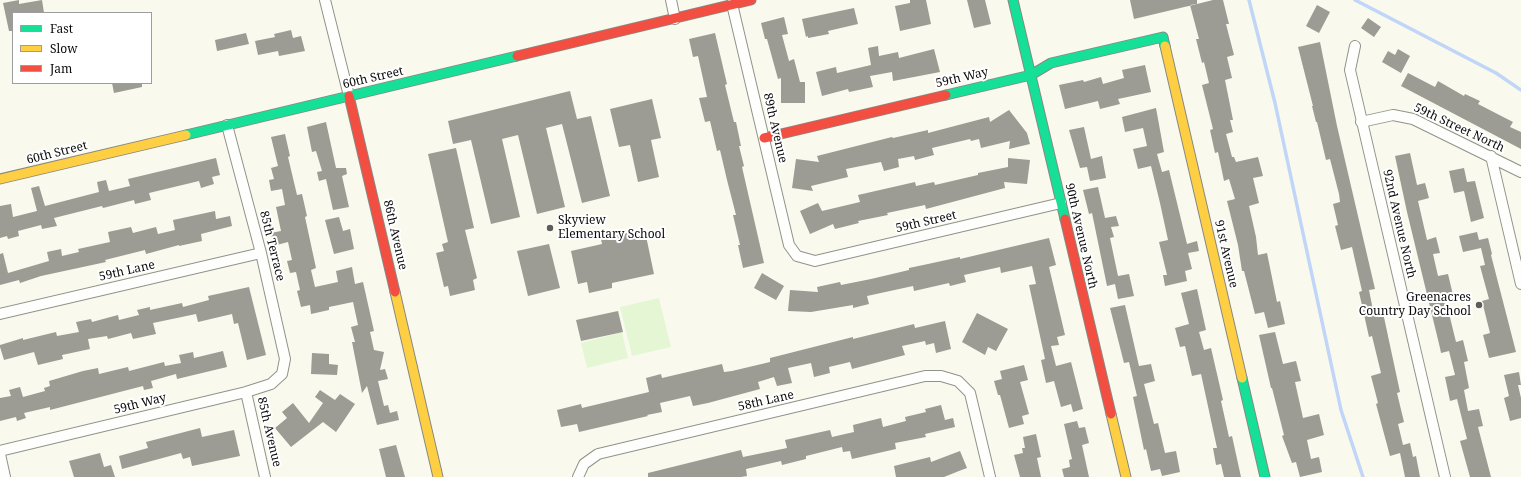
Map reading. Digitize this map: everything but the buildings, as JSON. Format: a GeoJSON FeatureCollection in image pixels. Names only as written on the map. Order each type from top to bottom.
{"type":"FeatureCollection","features":[{"type":"Feature","properties":{"kind":"street","name":"86th Avenue"},"geometry":{"type":"LineString","coordinates":[[325,0],[349,96],[438,477]]}},
{"type":"Feature","properties":{"kind":"street"},"geometry":{"type":"LineString","coordinates":[[671,0],[675,19]]}},
{"type":"Feature","properties":{"kind":"street","name":"60th Street"},"geometry":{"type":"LineString","coordinates":[[0,179],[751,0]]}},
{"type":"Feature","properties":{"kind":"street","name":"90th Avenue North"},"geometry":{"type":"LineString","coordinates":[[1013,0],[1126,477]]}},
{"type":"Feature","properties":{"kind":"street","name":"89th Avenue"},"geometry":{"type":"LineString","coordinates":[[732,4],[789,245],[797,256]]}},
{"type":"Feature","properties":{"kind":"street","name":"59th Way"},"geometry":{"type":"LineString","coordinates":[[764,138],[1031,75],[1051,63],[1163,37]]}},
{"type":"Feature","properties":{"kind":"street","name":"91st Avenue"},"geometry":{"type":"LineString","coordinates":[[1163,37],[1265,477]]}},
{"type":"Feature","properties":{"kind":"street","name":"92nd Avenue North"},"geometry":{"type":"LineString","coordinates":[[1355,46],[1350,70],[1445,477]]}},
{"type":"Feature","properties":{"kind":"street","name":"59th Street North"},"geometry":{"type":"LineString","coordinates":[[1361,122],[1394,115],[1413,119],[1521,172]]}},
{"type":"Feature","properties":{"kind":"street","name":"85th Terrace"},"geometry":{"type":"LineString","coordinates":[[227,125],[260,253],[285,359],[282,374]]}},
{"type":"Feature","properties":{"kind":"street"},"geometry":{"type":"LineString","coordinates":[[1491,156],[1521,284]]}},
{"type":"Feature","properties":{"kind":"street","name":"59th Street"},"geometry":{"type":"LineString","coordinates":[[797,256],[815,261],[1061,203]]}},
{"type":"Feature","properties":{"kind":"street","name":"59th Lane"},"geometry":{"type":"LineString","coordinates":[[0,314],[260,253]]}},
{"type":"Feature","properties":{"kind":"street","name":"59th Way"},"geometry":{"type":"LineString","coordinates":[[0,453],[246,392],[271,384],[282,374]]}},
{"type":"Feature","properties":{"kind":"street","name":"58th Lane"},"geometry":{"type":"LineString","coordinates":[[578,477],[584,464],[598,454],[925,376],[941,376],[958,381],[970,393],[990,477]]}},
{"type":"Feature","properties":{"kind":"street","name":"85th Avenue"},"geometry":{"type":"LineString","coordinates":[[246,392],[265,477]]}},
{"type":"Feature","properties":{"kind":"street"},"geometry":{"type":"LineString","coordinates":[[0,453],[5,477]]}},
{"type":"Feature","properties":{"kind":"green space"},"geometry":{"type":"Polygon","coordinates":[[[659,298],[671,347],[632,356],[620,307],[659,298]]]}},
{"type":"Feature","properties":{"kind":"green space"},"geometry":{"type":"Polygon","coordinates":[[[622,332],[628,358],[587,368],[581,343],[622,332]]]}},
{"type":"Feature","properties":{"kind":"waterway"},"geometry":{"type":"LineString","coordinates":[[1249,0],[1275,103],[1341,410],[1363,477]]}},
{"type":"Feature","properties":{"kind":"waterway"},"geometry":{"type":"LineString","coordinates":[[1355,0],[1496,73],[1521,90]]}},
{"type":"Feature","properties":{"kind":"traffic: fast"},"geometry":{"type":"LineString","coordinates":[[1013,0],[1065,219]]}},
{"type":"Feature","properties":{"kind":"traffic: fast"},"geometry":{"type":"LineString","coordinates":[[946,95],[1031,75],[1051,63],[1163,37],[1165,46]]}},
{"type":"Feature","properties":{"kind":"traffic: fast"},"geometry":{"type":"LineString","coordinates":[[186,135],[517,56]]}},
{"type":"Feature","properties":{"kind":"traffic: fast"},"geometry":{"type":"LineString","coordinates":[[1242,378],[1265,477]]}},
{"type":"Feature","properties":{"kind":"traffic: slow"},"geometry":{"type":"LineString","coordinates":[[1165,46],[1242,378]]}},
{"type":"Feature","properties":{"kind":"traffic: slow"},"geometry":{"type":"LineString","coordinates":[[0,179],[186,135]]}},
{"type":"Feature","properties":{"kind":"traffic: slow"},"geometry":{"type":"LineString","coordinates":[[395,292],[438,477]]}},
{"type":"Feature","properties":{"kind":"traffic: slow"},"geometry":{"type":"LineString","coordinates":[[1111,414],[1126,477]]}},
{"type":"Feature","properties":{"kind":"traffic: jam"},"geometry":{"type":"LineString","coordinates":[[517,56],[751,0]]}},
{"type":"Feature","properties":{"kind":"traffic: jam"},"geometry":{"type":"LineString","coordinates":[[764,138],[946,95]]}},
{"type":"Feature","properties":{"kind":"traffic: jam"},"geometry":{"type":"LineString","coordinates":[[349,96],[395,292]]}},
{"type":"Feature","properties":{"kind":"traffic: jam"},"geometry":{"type":"LineString","coordinates":[[1065,219],[1111,414]]}},
{"type":"Feature","properties":{"kind":"place","name":"Skyview Elementary School"},"geometry":{"type":"Point","coordinates":[550,228]}},
{"type":"Feature","properties":{"kind":"place","name":"Greenacres Country Day School"},"geometry":{"type":"Point","coordinates":[1479,305]}}]}
